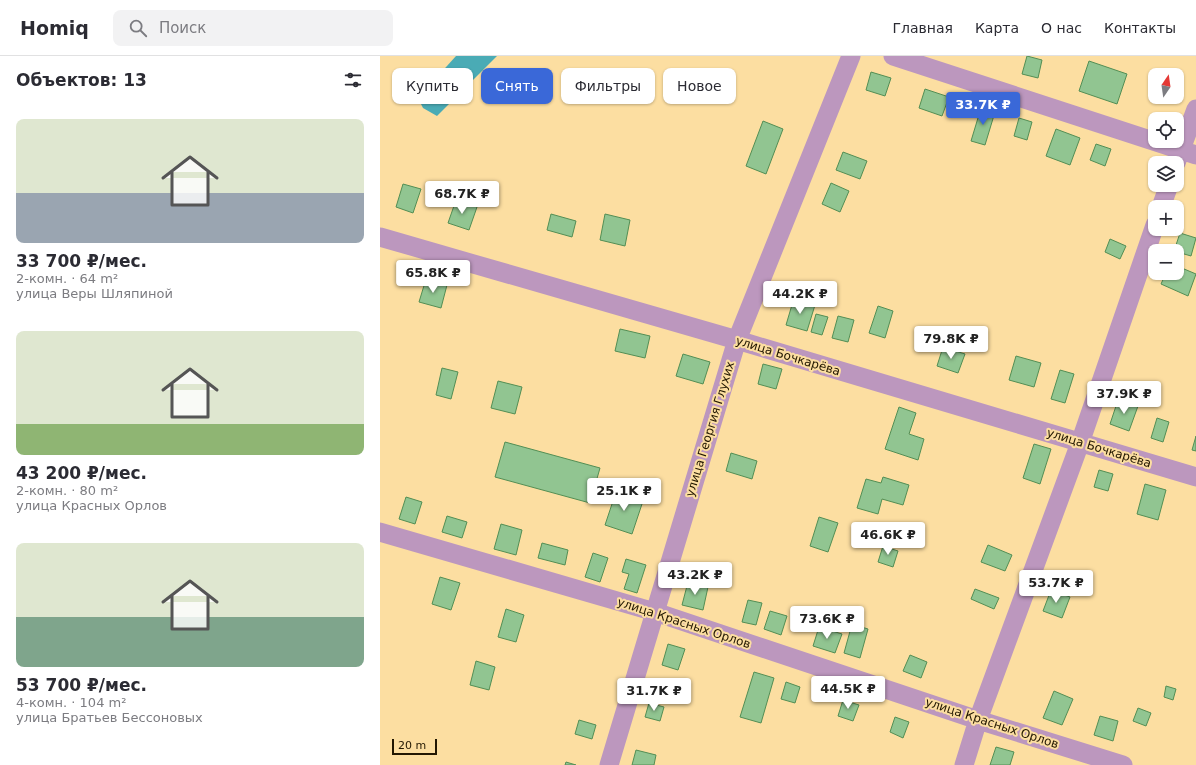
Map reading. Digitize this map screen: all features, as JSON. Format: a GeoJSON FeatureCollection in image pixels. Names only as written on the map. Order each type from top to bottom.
{"type":"FeatureCollection","features":[{"type":"Feature","properties":{"kind":"street","name":"улица Георгия Глухих"},"geometry":{"type":"LineString","coordinates":[[609,765],[737,340],[851,56]]}},
{"type":"Feature","properties":{"kind":"street"},"geometry":{"type":"LineString","coordinates":[[893,56],[1184,156],[1196,109]]}},
{"type":"Feature","properties":{"kind":"street"},"geometry":{"type":"LineString","coordinates":[[964,765],[978,720],[1080,442],[1151,236]]}},
{"type":"Feature","properties":{"kind":"street","name":"улица Бочкарёва"},"geometry":{"type":"LineString","coordinates":[[380,237],[737,340],[1196,477]]}},
{"type":"Feature","properties":{"kind":"street","name":"улица Красных Орлов"},"geometry":{"type":"LineString","coordinates":[[380,532],[655,612],[978,720],[1123,765]]}},
{"type":"Feature","properties":{"kind":"water"},"geometry":{"type":"Polygon","coordinates":[[[456,56],[497,56],[485,68],[481,68],[481,72],[473,80],[473,68],[445,68],[456,56]]]}},
{"type":"Feature","properties":{"kind":"water"},"geometry":{"type":"Polygon","coordinates":[[[421,104],[449,104],[437,116],[423,108],[421,104]]]}},
{"type":"Feature","properties":{"kind":"building"},"geometry":{"type":"Polygon","coordinates":[[[1027,56],[1042,60],[1038,78],[1022,74],[1027,56]]]}},
{"type":"Feature","properties":{"kind":"building"},"geometry":{"type":"Polygon","coordinates":[[[1089,61],[1127,74],[1117,104],[1079,91],[1089,61]]]}},
{"type":"Feature","properties":{"kind":"building"},"geometry":{"type":"Polygon","coordinates":[[[871,72],[891,78],[885,96],[866,90],[871,72]]]}},
{"type":"Feature","properties":{"kind":"building"},"geometry":{"type":"Polygon","coordinates":[[[925,89],[949,97],[942,116],[919,108],[925,89]]]}},
{"type":"Feature","properties":{"kind":"building"},"geometry":{"type":"Polygon","coordinates":[[[981,108],[995,112],[985,145],[971,141],[981,108]]]}},
{"type":"Feature","properties":{"kind":"building"},"geometry":{"type":"Polygon","coordinates":[[[1019,118],[1032,122],[1027,140],[1014,136],[1019,118]]]}},
{"type":"Feature","properties":{"kind":"building"},"geometry":{"type":"Polygon","coordinates":[[[763,121],[783,129],[766,174],[746,166],[763,121]]]}},
{"type":"Feature","properties":{"kind":"building"},"geometry":{"type":"Polygon","coordinates":[[[1056,129],[1080,138],[1070,165],[1046,156],[1056,129]]]}},
{"type":"Feature","properties":{"kind":"building"},"geometry":{"type":"Polygon","coordinates":[[[1096,144],[1111,149],[1105,166],[1090,160],[1096,144]]]}},
{"type":"Feature","properties":{"kind":"building"},"geometry":{"type":"Polygon","coordinates":[[[843,152],[867,161],[860,179],[836,170],[843,152]]]}},
{"type":"Feature","properties":{"kind":"building"},"geometry":{"type":"Polygon","coordinates":[[[831,183],[849,191],[840,212],[822,204],[831,183]]]}},
{"type":"Feature","properties":{"kind":"building"},"geometry":{"type":"Polygon","coordinates":[[[403,184],[421,189],[413,213],[396,207],[403,184]]]}},
{"type":"Feature","properties":{"kind":"building"},"geometry":{"type":"Polygon","coordinates":[[[456,200],[477,207],[469,230],[448,223],[456,200]]]}},
{"type":"Feature","properties":{"kind":"building"},"geometry":{"type":"Polygon","coordinates":[[[551,214],[576,221],[572,237],[547,230],[551,214]]]}},
{"type":"Feature","properties":{"kind":"building"},"geometry":{"type":"Polygon","coordinates":[[[605,214],[630,220],[625,246],[600,240],[605,214]]]}},
{"type":"Feature","properties":{"kind":"building"},"geometry":{"type":"Polygon","coordinates":[[[1184,234],[1196,238],[1191,256],[1184,254],[1184,244],[1176,244],[1179,236],[1184,236],[1184,234]]]}},
{"type":"Feature","properties":{"kind":"building"},"geometry":{"type":"Polygon","coordinates":[[[1110,239],[1126,246],[1120,259],[1105,252],[1110,239]]]}},
{"type":"Feature","properties":{"kind":"building"},"geometry":{"type":"Polygon","coordinates":[[[1184,269],[1196,274],[1188,296],[1161,284],[1163,280],[1184,280],[1184,269]]]}},
{"type":"Feature","properties":{"kind":"building"},"geometry":{"type":"Polygon","coordinates":[[[426,279],[447,285],[441,308],[419,302],[426,279]]]}},
{"type":"Feature","properties":{"kind":"building"},"geometry":{"type":"Polygon","coordinates":[[[794,298],[815,305],[807,331],[786,325],[794,298]]]}},
{"type":"Feature","properties":{"kind":"building"},"geometry":{"type":"Polygon","coordinates":[[[878,306],[893,311],[885,338],[869,333],[878,306]]]}},
{"type":"Feature","properties":{"kind":"building"},"geometry":{"type":"Polygon","coordinates":[[[816,314],[828,317],[822,335],[811,332],[816,314]]]}},
{"type":"Feature","properties":{"kind":"building"},"geometry":{"type":"Polygon","coordinates":[[[838,316],[854,320],[848,342],[832,338],[838,316]]]}},
{"type":"Feature","properties":{"kind":"building"},"geometry":{"type":"Polygon","coordinates":[[[620,329],[650,336],[645,358],[615,351],[620,329]]]}},
{"type":"Feature","properties":{"kind":"building"},"geometry":{"type":"Polygon","coordinates":[[[943,347],[965,354],[958,373],[937,366],[943,347]]]}},
{"type":"Feature","properties":{"kind":"building"},"geometry":{"type":"Polygon","coordinates":[[[683,354],[710,362],[703,384],[676,376],[683,354]]]}},
{"type":"Feature","properties":{"kind":"building"},"geometry":{"type":"Polygon","coordinates":[[[1016,356],[1041,363],[1034,387],[1009,380],[1016,356]]]}},
{"type":"Feature","properties":{"kind":"building"},"geometry":{"type":"Polygon","coordinates":[[[763,364],[782,369],[776,389],[758,384],[763,364]]]}},
{"type":"Feature","properties":{"kind":"building"},"geometry":{"type":"Polygon","coordinates":[[[442,368],[458,372],[451,399],[436,395],[442,368]]]}},
{"type":"Feature","properties":{"kind":"building"},"geometry":{"type":"Polygon","coordinates":[[[1060,370],[1074,374],[1065,403],[1051,399],[1060,370]]]}},
{"type":"Feature","properties":{"kind":"building"},"geometry":{"type":"Polygon","coordinates":[[[498,381],[522,387],[515,414],[491,408],[498,381]]]}},
{"type":"Feature","properties":{"kind":"building"},"geometry":{"type":"Polygon","coordinates":[[[1118,400],[1138,406],[1129,431],[1110,424],[1118,400]]]}},
{"type":"Feature","properties":{"kind":"building"},"geometry":{"type":"Polygon","coordinates":[[[899,407],[916,413],[909,434],[924,439],[918,460],[885,449],[899,407]]]}},
{"type":"Feature","properties":{"kind":"building"},"geometry":{"type":"Polygon","coordinates":[[[1157,418],[1169,422],[1163,442],[1151,438],[1157,418]]]}},
{"type":"Feature","properties":{"kind":"building"},"geometry":{"type":"Polygon","coordinates":[[[1196,436],[1196,451],[1192,450],[1196,436]]]}},
{"type":"Feature","properties":{"kind":"building"},"geometry":{"type":"Polygon","coordinates":[[[505,442],[600,468],[590,503],[495,477],[505,442]]]}},
{"type":"Feature","properties":{"kind":"building"},"geometry":{"type":"Polygon","coordinates":[[[1034,444],[1051,449],[1040,484],[1023,478],[1034,444]]]}},
{"type":"Feature","properties":{"kind":"building"},"geometry":{"type":"Polygon","coordinates":[[[731,453],[757,461],[752,479],[726,471],[731,453]]]}},
{"type":"Feature","properties":{"kind":"building"},"geometry":{"type":"Polygon","coordinates":[[[1099,470],[1113,474],[1108,491],[1094,487],[1099,470]]]}},
{"type":"Feature","properties":{"kind":"building"},"geometry":{"type":"Polygon","coordinates":[[[883,477],[909,485],[903,505],[882,499],[878,514],[857,508],[866,479],[881,483],[883,477]]]}},
{"type":"Feature","properties":{"kind":"building"},"geometry":{"type":"Polygon","coordinates":[[[1145,484],[1166,490],[1158,520],[1137,514],[1145,484]]]}},
{"type":"Feature","properties":{"kind":"building"},"geometry":{"type":"Polygon","coordinates":[[[617,489],[644,498],[632,534],[605,525],[617,489]]]}},
{"type":"Feature","properties":{"kind":"building"},"geometry":{"type":"Polygon","coordinates":[[[406,497],[422,502],[415,524],[399,519],[406,497]]]}},
{"type":"Feature","properties":{"kind":"building"},"geometry":{"type":"Polygon","coordinates":[[[447,516],[467,522],[462,538],[442,532],[447,516]]]}},
{"type":"Feature","properties":{"kind":"building"},"geometry":{"type":"Polygon","coordinates":[[[819,517],[838,523],[828,552],[810,546],[819,517]]]}},
{"type":"Feature","properties":{"kind":"building"},"geometry":{"type":"Polygon","coordinates":[[[501,524],[522,530],[516,555],[494,549],[501,524]]]}},
{"type":"Feature","properties":{"kind":"building"},"geometry":{"type":"Polygon","coordinates":[[[542,543],[568,550],[565,565],[538,558],[542,543]]]}},
{"type":"Feature","properties":{"kind":"building"},"geometry":{"type":"Polygon","coordinates":[[[988,545],[1012,555],[1005,571],[981,562],[988,545]]]}},
{"type":"Feature","properties":{"kind":"building"},"geometry":{"type":"Polygon","coordinates":[[[883,546],[898,551],[893,567],[878,562],[883,546]]]}},
{"type":"Feature","properties":{"kind":"building"},"geometry":{"type":"Polygon","coordinates":[[[593,553],[608,558],[600,582],[585,577],[593,553]]]}},
{"type":"Feature","properties":{"kind":"building"},"geometry":{"type":"Polygon","coordinates":[[[626,559],[646,565],[637,593],[624,589],[629,574],[622,572],[626,559]]]}},
{"type":"Feature","properties":{"kind":"building"},"geometry":{"type":"Polygon","coordinates":[[[440,577],[460,583],[451,610],[432,604],[440,577]]]}},
{"type":"Feature","properties":{"kind":"building"},"geometry":{"type":"Polygon","coordinates":[[[688,582],[708,587],[703,610],[682,605],[688,582]]]}},
{"type":"Feature","properties":{"kind":"building"},"geometry":{"type":"Polygon","coordinates":[[[975,589],[999,598],[994,609],[971,599],[975,589]]]}},
{"type":"Feature","properties":{"kind":"building"},"geometry":{"type":"Polygon","coordinates":[[[1051,590],[1070,597],[1062,618],[1043,611],[1051,590]]]}},
{"type":"Feature","properties":{"kind":"building"},"geometry":{"type":"Polygon","coordinates":[[[748,600],[762,603],[756,625],[742,622],[748,600]]]}},
{"type":"Feature","properties":{"kind":"building"},"geometry":{"type":"Polygon","coordinates":[[[506,609],[524,615],[516,642],[498,637],[506,609]]]}},
{"type":"Feature","properties":{"kind":"building"},"geometry":{"type":"Polygon","coordinates":[[[770,611],[787,616],[781,635],[764,629],[770,611]]]}},
{"type":"Feature","properties":{"kind":"building"},"geometry":{"type":"Polygon","coordinates":[[[852,624],[868,629],[860,658],[844,653],[852,624]]]}},
{"type":"Feature","properties":{"kind":"building"},"geometry":{"type":"Polygon","coordinates":[[[819,627],[842,634],[835,653],[813,646],[819,627]]]}},
{"type":"Feature","properties":{"kind":"building"},"geometry":{"type":"Polygon","coordinates":[[[668,644],[685,649],[678,670],[662,665],[668,644]]]}},
{"type":"Feature","properties":{"kind":"building"},"geometry":{"type":"Polygon","coordinates":[[[910,655],[927,662],[921,678],[903,671],[910,655]]]}},
{"type":"Feature","properties":{"kind":"building"},"geometry":{"type":"Polygon","coordinates":[[[476,661],[495,667],[489,690],[470,685],[476,661]]]}},
{"type":"Feature","properties":{"kind":"building"},"geometry":{"type":"Polygon","coordinates":[[[754,672],[774,678],[761,723],[740,717],[754,672]]]}},
{"type":"Feature","properties":{"kind":"building"},"geometry":{"type":"Polygon","coordinates":[[[786,682],[800,687],[795,703],[781,699],[786,682]]]}},
{"type":"Feature","properties":{"kind":"building"},"geometry":{"type":"Polygon","coordinates":[[[1166,686],[1176,689],[1173,700],[1164,697],[1166,686]]]}},
{"type":"Feature","properties":{"kind":"building"},"geometry":{"type":"Polygon","coordinates":[[[1054,691],[1073,699],[1062,725],[1043,718],[1054,691]]]}},
{"type":"Feature","properties":{"kind":"building"},"geometry":{"type":"Polygon","coordinates":[[[843,700],[859,705],[853,721],[838,716],[843,700]]]}},
{"type":"Feature","properties":{"kind":"building"},"geometry":{"type":"Polygon","coordinates":[[[649,703],[664,707],[660,721],[645,717],[649,703]]]}},
{"type":"Feature","properties":{"kind":"building"},"geometry":{"type":"Polygon","coordinates":[[[1138,708],[1151,713],[1146,726],[1133,721],[1138,708]]]}},
{"type":"Feature","properties":{"kind":"building"},"geometry":{"type":"Polygon","coordinates":[[[1100,716],[1118,721],[1113,741],[1094,735],[1100,716]]]}},
{"type":"Feature","properties":{"kind":"building"},"geometry":{"type":"Polygon","coordinates":[[[895,717],[909,722],[903,738],[890,732],[895,717]]]}},
{"type":"Feature","properties":{"kind":"building"},"geometry":{"type":"Polygon","coordinates":[[[579,720],[596,725],[592,739],[575,734],[579,720]]]}},
{"type":"Feature","properties":{"kind":"building"},"geometry":{"type":"Polygon","coordinates":[[[996,747],[1014,752],[1010,765],[990,765],[996,747]]]}},
{"type":"Feature","properties":{"kind":"building"},"geometry":{"type":"Polygon","coordinates":[[[636,750],[656,755],[654,765],[632,765],[636,750]]]}},
{"type":"Feature","properties":{"kind":"building"},"geometry":{"type":"Polygon","coordinates":[[[566,762],[576,765],[565,765],[566,762]]]}}]}
